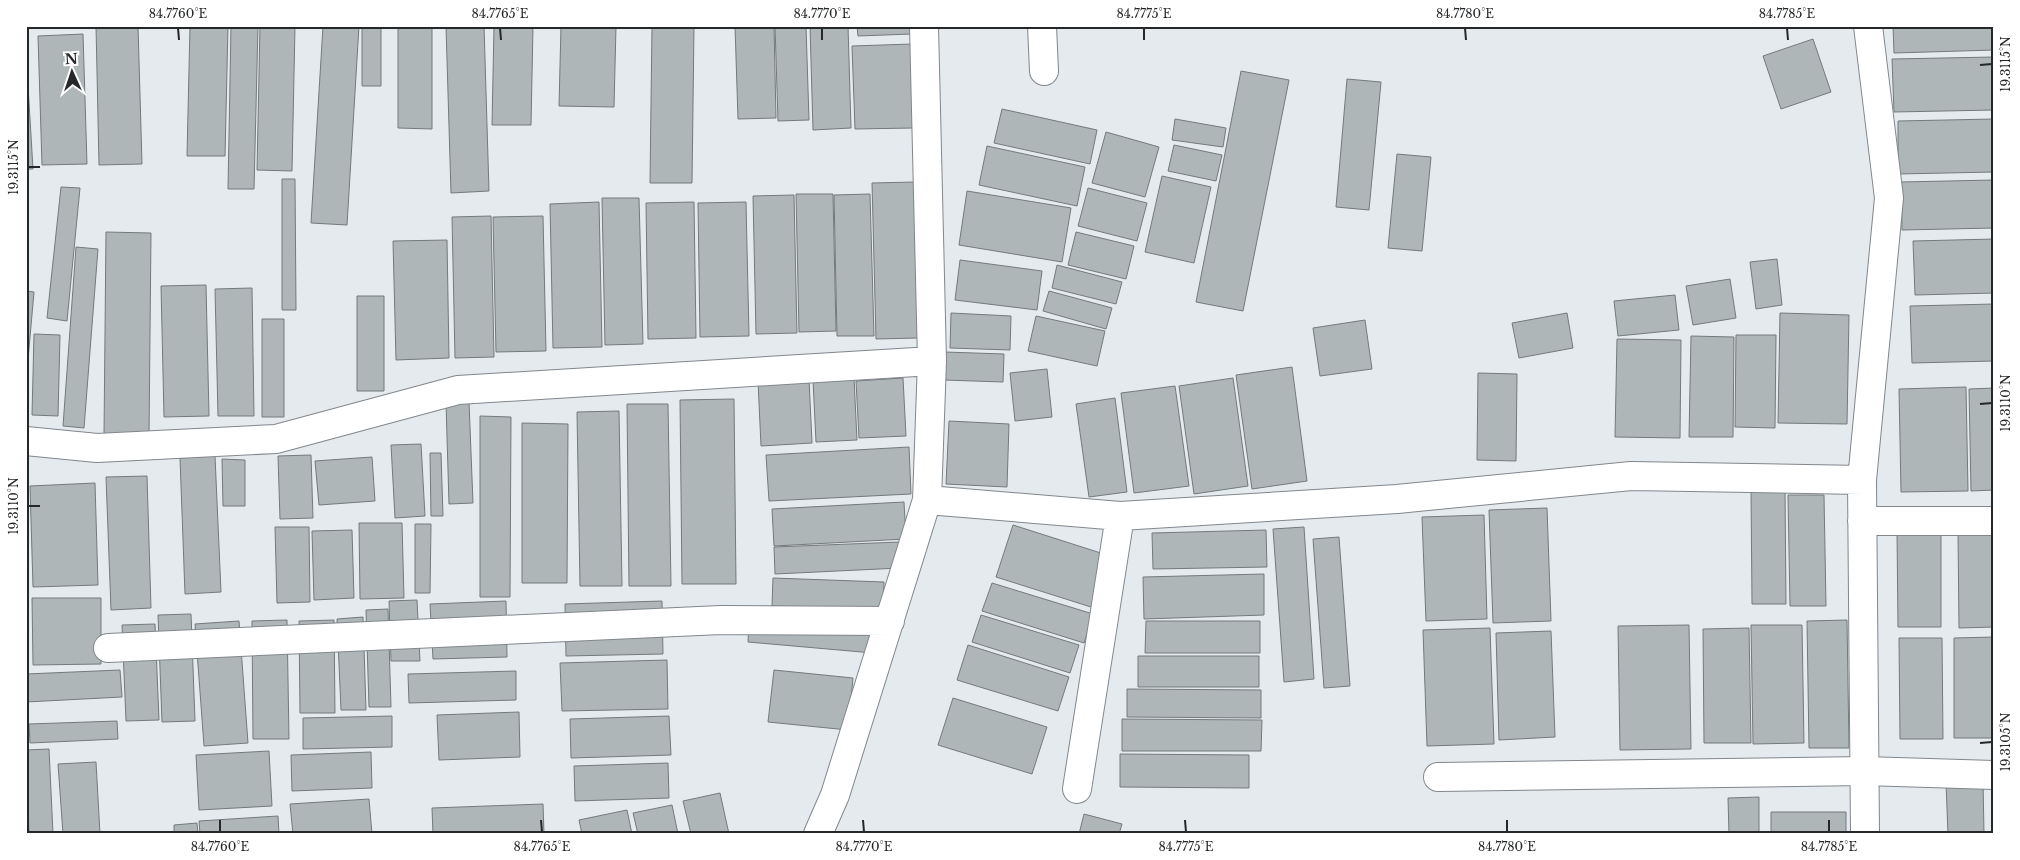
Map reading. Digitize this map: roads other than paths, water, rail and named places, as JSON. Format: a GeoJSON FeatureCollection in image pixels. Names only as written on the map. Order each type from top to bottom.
{"type":"FeatureCollection","features":[{"type":"Feature","properties":{"kind":"street"},"geometry":{"type":"LineString","coordinates":[[818,834],[835,795],[927,500],[932,360],[924,26]]}},
{"type":"Feature","properties":{"kind":"street"},"geometry":{"type":"LineString","coordinates":[[1042,26],[1044,71]]}},
{"type":"Feature","properties":{"kind":"street"},"geometry":{"type":"LineString","coordinates":[[1865,834],[1862,480],[1889,198],[1868,26]]}},
{"type":"Feature","properties":{"kind":"street"},"geometry":{"type":"LineString","coordinates":[[26,441],[97,448],[276,439],[458,390],[932,360]]}},
{"type":"Feature","properties":{"kind":"street"},"geometry":{"type":"LineString","coordinates":[[927,500],[1120,516],[1397,499],[1631,476],[1862,480]]}},
{"type":"Feature","properties":{"kind":"street"},"geometry":{"type":"LineString","coordinates":[[1077,789],[1120,516]]}},
{"type":"Feature","properties":{"kind":"street"},"geometry":{"type":"LineString","coordinates":[[1862,521],[1994,521]]}},
{"type":"Feature","properties":{"kind":"street"},"geometry":{"type":"LineString","coordinates":[[108,648],[721,620],[890,621]]}},
{"type":"Feature","properties":{"kind":"street"},"geometry":{"type":"LineString","coordinates":[[1438,777],[1864,771],[1994,775]]}}]}
